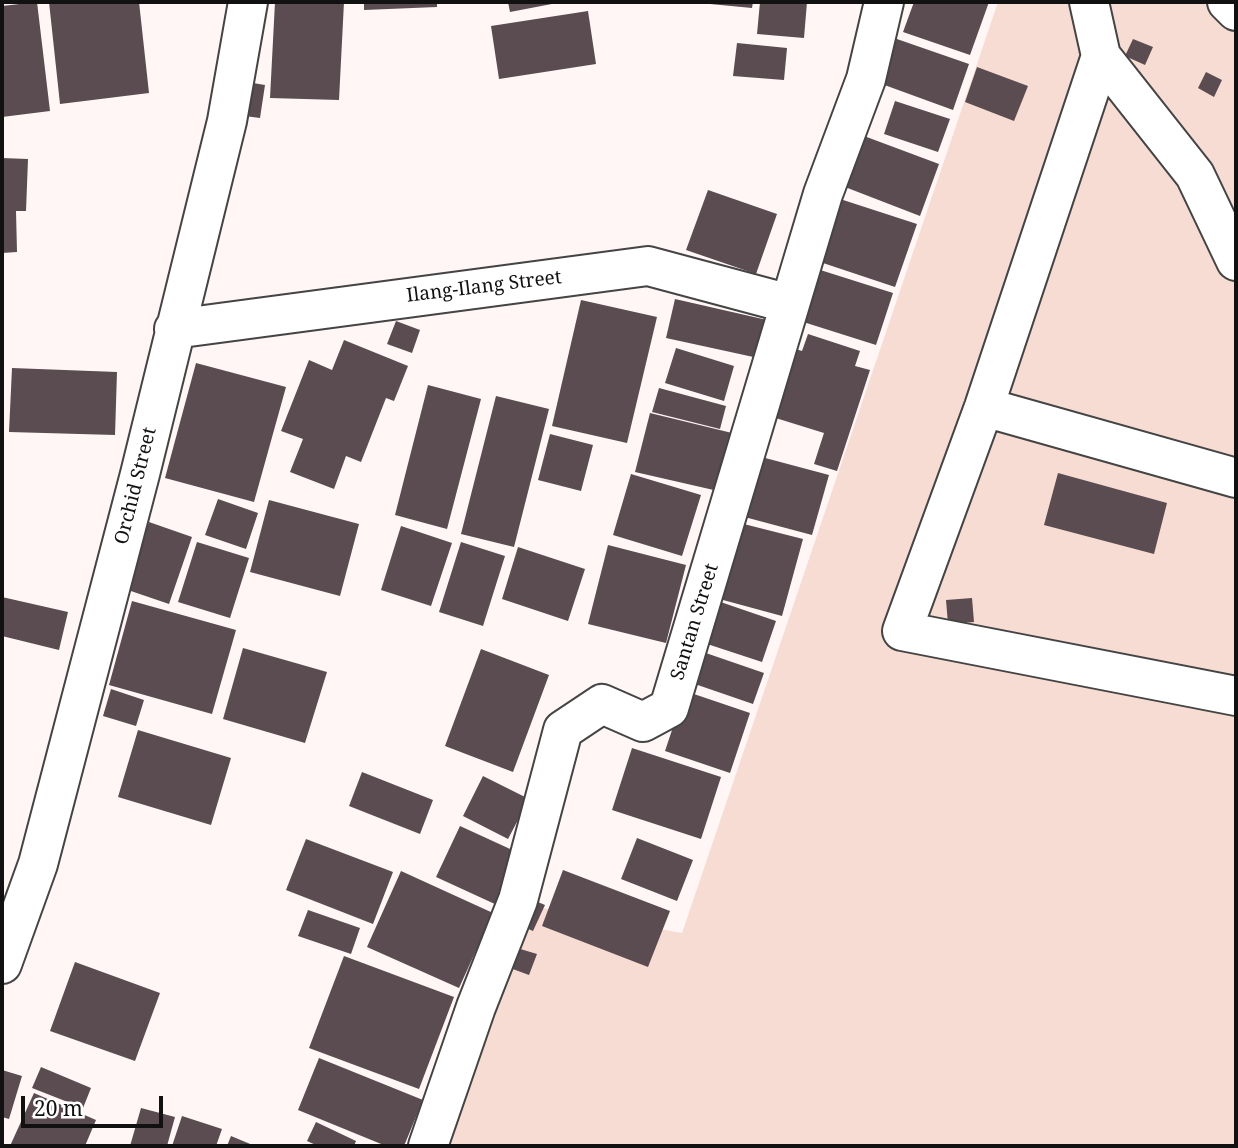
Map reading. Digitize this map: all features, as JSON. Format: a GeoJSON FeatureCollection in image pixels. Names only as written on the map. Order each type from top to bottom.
{"type":"FeatureCollection","features":[{"type":"Feature","properties":{"kind":"street","name":"Orchid Street"},"geometry":{"type":"LineString","coordinates":[[2,964],[44,840],[140,474],[227,121],[248,2]]}},
{"type":"Feature","properties":{"kind":"street","name":"Santan Street"},"geometry":{"type":"LineString","coordinates":[[428,1146],[475,1007],[518,900],[563,730],[603,704],[643,722],[669,708],[823,194],[866,79],[884,2]]}},
{"type":"Feature","properties":{"kind":"street"},"geometry":{"type":"LineString","coordinates":[[1089,2],[1101,56],[1195,175],[1236,261]]}},
{"type":"Feature","properties":{"kind":"street"},"geometry":{"type":"LineString","coordinates":[[1227,2],[1236,11]]}},
{"type":"Feature","properties":{"kind":"street"},"geometry":{"type":"LineString","coordinates":[[1101,56],[984,407],[902,631],[1236,696]]}},
{"type":"Feature","properties":{"kind":"street","name":"Ilang-Ilang Street"},"geometry":{"type":"LineString","coordinates":[[174,329],[648,266],[790,304]]}},
{"type":"Feature","properties":{"kind":"street"},"geometry":{"type":"LineString","coordinates":[[984,407],[1236,478]]}},
{"type":"Feature","properties":{"kind":"shaded area"},"geometry":{"type":"Polygon","coordinates":[[[998,2],[1233,2],[1236,7],[1236,1146],[445,1146],[530,906],[682,933],[998,2]]]}},
{"type":"Feature","properties":{"kind":"building"},"geometry":{"type":"Polygon","coordinates":[[[37,2],[50,111],[2,117],[2,6],[37,2]]]}},
{"type":"Feature","properties":{"kind":"building"},"geometry":{"type":"Polygon","coordinates":[[[49,2],[139,2],[149,93],[60,104],[49,2]]]}},
{"type":"Feature","properties":{"kind":"building"},"geometry":{"type":"Polygon","coordinates":[[[275,2],[344,2],[339,100],[270,98],[275,2]]]}},
{"type":"Feature","properties":{"kind":"building"},"geometry":{"type":"Polygon","coordinates":[[[364,2],[437,2],[437,7],[364,10],[364,2]]]}},
{"type":"Feature","properties":{"kind":"building"},"geometry":{"type":"Polygon","coordinates":[[[508,2],[557,2],[557,3],[510,12],[508,2]]]}},
{"type":"Feature","properties":{"kind":"building"},"geometry":{"type":"Polygon","coordinates":[[[710,2],[753,2],[752,8],[710,2]]]}},
{"type":"Feature","properties":{"kind":"building"},"geometry":{"type":"Polygon","coordinates":[[[760,2],[807,2],[804,38],[757,34],[760,2]]]}},
{"type":"Feature","properties":{"kind":"building"},"geometry":{"type":"Polygon","coordinates":[[[914,2],[989,2],[970,55],[903,32],[914,2]]]}},
{"type":"Feature","properties":{"kind":"building"},"geometry":{"type":"Polygon","coordinates":[[[588,11],[596,64],[499,79],[491,26],[588,11]]]}},
{"type":"Feature","properties":{"kind":"building"},"geometry":{"type":"Polygon","coordinates":[[[894,38],[969,64],[953,110],[879,83],[894,38]]]}},
{"type":"Feature","properties":{"kind":"building"},"geometry":{"type":"Polygon","coordinates":[[[1133,39],[1153,47],[1145,65],[1125,56],[1133,39]]]}},
{"type":"Feature","properties":{"kind":"building"},"geometry":{"type":"Polygon","coordinates":[[[737,43],[787,48],[784,80],[733,76],[737,43]]]}},
{"type":"Feature","properties":{"kind":"building"},"geometry":{"type":"Polygon","coordinates":[[[977,67],[1028,86],[1014,121],[965,102],[977,67]]]}},
{"type":"Feature","properties":{"kind":"building"},"geometry":{"type":"Polygon","coordinates":[[[1206,72],[1222,80],[1214,97],[1198,88],[1206,72]]]}},
{"type":"Feature","properties":{"kind":"building"},"geometry":{"type":"Polygon","coordinates":[[[241,81],[265,85],[260,118],[237,115],[241,81]]]}},
{"type":"Feature","properties":{"kind":"building"},"geometry":{"type":"Polygon","coordinates":[[[895,101],[950,119],[938,152],[884,134],[895,101]]]}},
{"type":"Feature","properties":{"kind":"building"},"geometry":{"type":"Polygon","coordinates":[[[864,136],[939,164],[920,216],[845,187],[864,136]]]}},
{"type":"Feature","properties":{"kind":"building"},"geometry":{"type":"Polygon","coordinates":[[[2,158],[28,159],[26,211],[16,211],[17,252],[2,253],[2,158]]]}},
{"type":"Feature","properties":{"kind":"building"},"geometry":{"type":"Polygon","coordinates":[[[708,190],[777,214],[756,274],[686,250],[708,190]]]}},
{"type":"Feature","properties":{"kind":"building"},"geometry":{"type":"Polygon","coordinates":[[[837,198],[917,224],[895,287],[817,261],[837,198]]]}},
{"type":"Feature","properties":{"kind":"building"},"geometry":{"type":"Polygon","coordinates":[[[814,268],[893,293],[876,345],[797,320],[814,268]]]}},
{"type":"Feature","properties":{"kind":"building"},"geometry":{"type":"Polygon","coordinates":[[[675,299],[767,320],[758,358],[666,338],[675,299]]]}},
{"type":"Feature","properties":{"kind":"building"},"geometry":{"type":"Polygon","coordinates":[[[581,300],[657,317],[627,443],[552,426],[581,300]]]}},
{"type":"Feature","properties":{"kind":"building"},"geometry":{"type":"Polygon","coordinates":[[[396,321],[420,330],[412,353],[387,344],[396,321]]]}},
{"type":"Feature","properties":{"kind":"building"},"geometry":{"type":"Polygon","coordinates":[[[808,334],[860,351],[855,366],[870,370],[837,471],[814,464],[824,433],[766,415],[786,346],[802,351],[808,334]]]}},
{"type":"Feature","properties":{"kind":"building"},"geometry":{"type":"Polygon","coordinates":[[[344,340],[408,366],[394,401],[386,398],[361,462],[346,456],[334,489],[290,472],[303,439],[281,431],[309,360],[332,370],[344,340]]]}},
{"type":"Feature","properties":{"kind":"building"},"geometry":{"type":"Polygon","coordinates":[[[676,348],[734,366],[724,401],[665,383],[676,348]]]}},
{"type":"Feature","properties":{"kind":"building"},"geometry":{"type":"Polygon","coordinates":[[[196,363],[286,387],[254,502],[165,478],[196,363]]]}},
{"type":"Feature","properties":{"kind":"building"},"geometry":{"type":"Polygon","coordinates":[[[12,368],[117,372],[115,435],[9,432],[12,368]]]}},
{"type":"Feature","properties":{"kind":"building"},"geometry":{"type":"Polygon","coordinates":[[[428,385],[481,399],[447,529],[395,515],[428,385]]]}},
{"type":"Feature","properties":{"kind":"building"},"geometry":{"type":"Polygon","coordinates":[[[659,388],[726,406],[720,429],[652,412],[659,388]]]}},
{"type":"Feature","properties":{"kind":"building"},"geometry":{"type":"Polygon","coordinates":[[[496,396],[549,409],[514,547],[461,534],[496,396]]]}},
{"type":"Feature","properties":{"kind":"building"},"geometry":{"type":"Polygon","coordinates":[[[650,413],[732,433],[718,491],[635,472],[650,413]]]}},
{"type":"Feature","properties":{"kind":"building"},"geometry":{"type":"Polygon","coordinates":[[[550,434],[593,445],[581,491],[538,480],[550,434]]]}},
{"type":"Feature","properties":{"kind":"building"},"geometry":{"type":"Polygon","coordinates":[[[754,455],[829,475],[812,535],[737,515],[754,455]]]}},
{"type":"Feature","properties":{"kind":"building"},"geometry":{"type":"Polygon","coordinates":[[[1058,473],[1167,503],[1154,554],[1044,525],[1058,473]]]}},
{"type":"Feature","properties":{"kind":"building"},"geometry":{"type":"Polygon","coordinates":[[[631,474],[701,495],[682,556],[613,535],[631,474]]]}},
{"type":"Feature","properties":{"kind":"building"},"geometry":{"type":"Polygon","coordinates":[[[218,499],[258,513],[246,549],[205,535],[218,499]]]}},
{"type":"Feature","properties":{"kind":"building"},"geometry":{"type":"Polygon","coordinates":[[[269,500],[359,524],[340,596],[250,572],[269,500]]]}},
{"type":"Feature","properties":{"kind":"building"},"geometry":{"type":"Polygon","coordinates":[[[732,521],[803,539],[782,616],[712,597],[732,521]]]}},
{"type":"Feature","properties":{"kind":"building"},"geometry":{"type":"Polygon","coordinates":[[[149,522],[192,537],[169,604],[125,589],[149,522]]]}},
{"type":"Feature","properties":{"kind":"building"},"geometry":{"type":"Polygon","coordinates":[[[401,526],[452,543],[431,606],[381,590],[401,526]]]}},
{"type":"Feature","properties":{"kind":"building"},"geometry":{"type":"Polygon","coordinates":[[[197,542],[249,558],[230,618],[178,602],[197,542]]]}},
{"type":"Feature","properties":{"kind":"building"},"geometry":{"type":"Polygon","coordinates":[[[461,542],[505,556],[483,626],[439,612],[461,542]]]}},
{"type":"Feature","properties":{"kind":"building"},"geometry":{"type":"Polygon","coordinates":[[[608,545],[686,565],[666,643],[588,624],[608,545]]]}},
{"type":"Feature","properties":{"kind":"building"},"geometry":{"type":"Polygon","coordinates":[[[518,547],[585,569],[568,621],[502,599],[518,547]]]}},
{"type":"Feature","properties":{"kind":"building"},"geometry":{"type":"Polygon","coordinates":[[[2,597],[68,612],[59,650],[2,636],[2,597]]]}},
{"type":"Feature","properties":{"kind":"building"},"geometry":{"type":"Polygon","coordinates":[[[706,597],[776,621],[762,662],[692,639],[706,597]]]}},
{"type":"Feature","properties":{"kind":"building"},"geometry":{"type":"Polygon","coordinates":[[[972,598],[974,622],[948,624],[946,600],[972,598]]]}},
{"type":"Feature","properties":{"kind":"building"},"geometry":{"type":"Polygon","coordinates":[[[132,601],[236,630],[212,714],[109,685],[132,601]]]}},
{"type":"Feature","properties":{"kind":"building"},"geometry":{"type":"Polygon","coordinates":[[[243,648],[327,672],[305,743],[223,719],[243,648]]]}},
{"type":"Feature","properties":{"kind":"building"},"geometry":{"type":"Polygon","coordinates":[[[481,649],[549,675],[513,772],[445,746],[481,649]]]}},
{"type":"Feature","properties":{"kind":"building"},"geometry":{"type":"Polygon","coordinates":[[[700,651],[764,673],[753,704],[689,682],[700,651]]]}},
{"type":"Feature","properties":{"kind":"building"},"geometry":{"type":"Polygon","coordinates":[[[111,689],[144,700],[136,726],[103,716],[111,689]]]}},
{"type":"Feature","properties":{"kind":"building"},"geometry":{"type":"Polygon","coordinates":[[[685,691],[750,713],[730,773],[665,751],[685,691]]]}},
{"type":"Feature","properties":{"kind":"building"},"geometry":{"type":"Polygon","coordinates":[[[138,730],[231,758],[211,825],[118,797],[138,730]]]}},
{"type":"Feature","properties":{"kind":"building"},"geometry":{"type":"Polygon","coordinates":[[[632,748],[721,777],[701,839],[612,810],[632,748]]]}},
{"type":"Feature","properties":{"kind":"building"},"geometry":{"type":"Polygon","coordinates":[[[362,772],[433,800],[420,834],[349,806],[362,772]]]}},
{"type":"Feature","properties":{"kind":"building"},"geometry":{"type":"Polygon","coordinates":[[[483,776],[529,799],[508,839],[463,816],[483,776]]]}},
{"type":"Feature","properties":{"kind":"building"},"geometry":{"type":"Polygon","coordinates":[[[460,826],[521,854],[497,905],[436,877],[460,826]]]}},
{"type":"Feature","properties":{"kind":"building"},"geometry":{"type":"Polygon","coordinates":[[[637,838],[693,860],[677,901],[621,879],[637,838]]]}},
{"type":"Feature","properties":{"kind":"building"},"geometry":{"type":"Polygon","coordinates":[[[306,839],[393,872],[373,924],[286,890],[306,839]]]}},
{"type":"Feature","properties":{"kind":"building"},"geometry":{"type":"Polygon","coordinates":[[[563,870],[670,911],[648,967],[542,926],[563,870]]]}},
{"type":"Feature","properties":{"kind":"building"},"geometry":{"type":"Polygon","coordinates":[[[401,871],[493,913],[459,988],[367,947],[401,871]]]}},
{"type":"Feature","properties":{"kind":"building"},"geometry":{"type":"Polygon","coordinates":[[[526,897],[545,905],[533,931],[515,923],[526,897]]]}},
{"type":"Feature","properties":{"kind":"building"},"geometry":{"type":"Polygon","coordinates":[[[308,910],[360,928],[351,954],[298,936],[308,910]]]}},
{"type":"Feature","properties":{"kind":"building"},"geometry":{"type":"Polygon","coordinates":[[[517,948],[537,954],[529,975],[510,968],[517,948]]]}},
{"type":"Feature","properties":{"kind":"building"},"geometry":{"type":"Polygon","coordinates":[[[344,956],[454,997],[419,1089],[309,1048],[344,956]]]}},
{"type":"Feature","properties":{"kind":"building"},"geometry":{"type":"Polygon","coordinates":[[[75,962],[160,993],[135,1061],[50,1031],[75,962]]]}},
{"type":"Feature","properties":{"kind":"building"},"geometry":{"type":"Polygon","coordinates":[[[319,1058],[423,1100],[404,1146],[386,1146],[298,1110],[319,1058]]]}},
{"type":"Feature","properties":{"kind":"building"},"geometry":{"type":"Polygon","coordinates":[[[41,1067],[91,1088],[83,1108],[32,1088],[41,1067]]]}},
{"type":"Feature","properties":{"kind":"building"},"geometry":{"type":"Polygon","coordinates":[[[2,1070],[22,1076],[9,1119],[2,1117],[2,1070]]]}},
{"type":"Feature","properties":{"kind":"building"},"geometry":{"type":"Polygon","coordinates":[[[34,1093],[96,1120],[85,1146],[10,1146],[34,1093]]]}},
{"type":"Feature","properties":{"kind":"building"},"geometry":{"type":"Polygon","coordinates":[[[141,1108],[175,1117],[167,1146],[130,1146],[141,1108]]]}},
{"type":"Feature","properties":{"kind":"building"},"geometry":{"type":"Polygon","coordinates":[[[182,1116],[222,1129],[216,1146],[172,1146],[182,1116]]]}},
{"type":"Feature","properties":{"kind":"building"},"geometry":{"type":"Polygon","coordinates":[[[316,1122],[356,1141],[354,1146],[318,1146],[307,1141],[316,1122]]]}},
{"type":"Feature","properties":{"kind":"building"},"geometry":{"type":"Polygon","coordinates":[[[231,1136],[255,1146],[227,1146],[231,1136]]]}}]}
